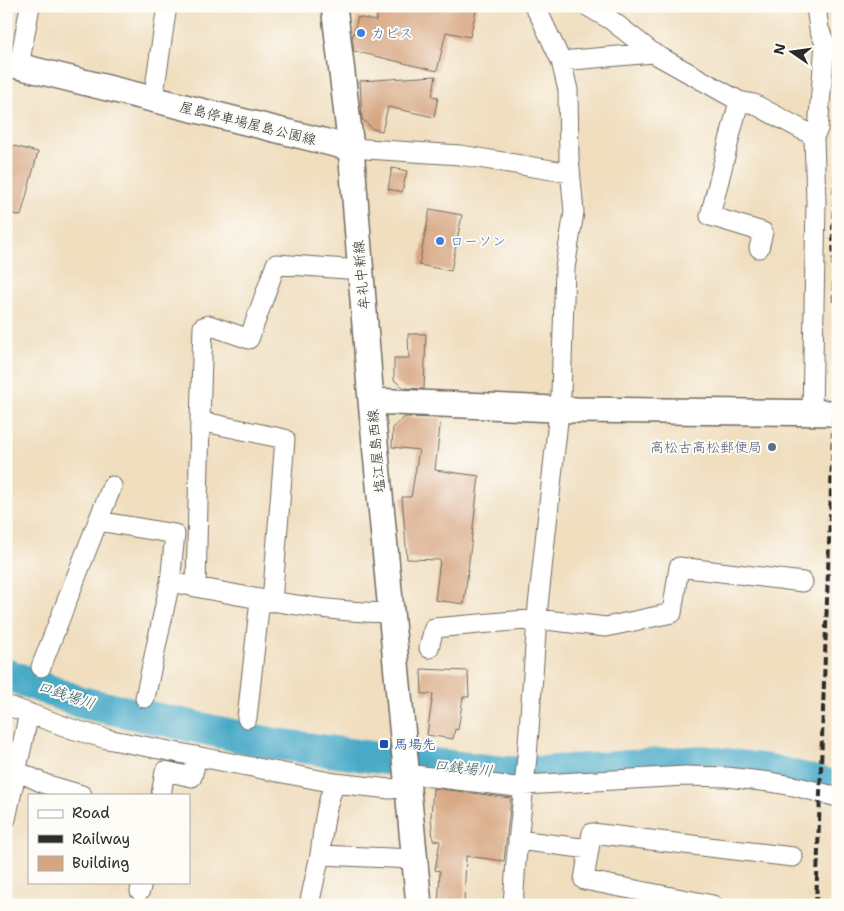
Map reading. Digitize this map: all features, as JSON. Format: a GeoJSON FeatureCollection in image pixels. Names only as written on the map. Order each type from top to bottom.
{"type":"FeatureCollection","features":[{"type":"Feature","properties":{"kind":"main road"},"geometry":{"type":"LineString","coordinates":[[334,6],[351,148]]}},
{"type":"Feature","properties":{"kind":"main road","name":"屋島停車場屋島公園線"},"geometry":{"type":"LineString","coordinates":[[13,64],[351,148]]}},
{"type":"Feature","properties":{"kind":"main road","name":"牟礼中新線"},"geometry":{"type":"LineString","coordinates":[[351,148],[371,401]]}},
{"type":"Feature","properties":{"kind":"main road","name":"塩江屋島西線"},"geometry":{"type":"LineString","coordinates":[[419,905],[371,401],[559,409],[838,413]]}},
{"type":"Feature","properties":{"kind":"street"},"geometry":{"type":"LineString","coordinates":[[13,64],[30,6]]}},
{"type":"Feature","properties":{"kind":"street"},"geometry":{"type":"LineString","coordinates":[[153,100],[167,6]]}},
{"type":"Feature","properties":{"kind":"street"},"geometry":{"type":"LineString","coordinates":[[513,905],[537,619],[561,393],[565,268],[574,212],[570,173],[568,90],[561,60],[534,6]]}},
{"type":"Feature","properties":{"kind":"street"},"geometry":{"type":"LineString","coordinates":[[587,6],[611,20],[653,53],[739,101],[754,104],[814,136]]}},
{"type":"Feature","properties":{"kind":"street"},"geometry":{"type":"LineString","coordinates":[[812,413],[816,202],[814,136],[818,129],[824,43],[819,29],[816,6]]}},
{"type":"Feature","properties":{"kind":"street"},"geometry":{"type":"LineString","coordinates":[[561,60],[653,53]]}},
{"type":"Feature","properties":{"kind":"street"},"geometry":{"type":"LineString","coordinates":[[739,101],[710,216],[763,232],[759,248]]}},
{"type":"Feature","properties":{"kind":"street"},"geometry":{"type":"LineString","coordinates":[[351,148],[460,156],[570,173]]}},
{"type":"Feature","properties":{"kind":"street"},"geometry":{"type":"LineString","coordinates":[[196,587],[203,327],[209,325],[249,339],[276,264],[361,270]]}},
{"type":"Feature","properties":{"kind":"street"},"geometry":{"type":"LineString","coordinates":[[200,421],[285,439],[266,601],[247,718]]}},
{"type":"Feature","properties":{"kind":"street"},"geometry":{"type":"LineString","coordinates":[[41,667],[112,486]]}},
{"type":"Feature","properties":{"kind":"street"},"geometry":{"type":"LineString","coordinates":[[98,521],[197,536]]}},
{"type":"Feature","properties":{"kind":"street"},"geometry":{"type":"LineString","coordinates":[[145,698],[170,582],[175,534]]}},
{"type":"Feature","properties":{"kind":"street"},"geometry":{"type":"LineString","coordinates":[[429,648],[434,628],[537,619],[606,627],[672,613],[679,567],[803,582]]}},
{"type":"Feature","properties":{"kind":"street"},"geometry":{"type":"LineString","coordinates":[[170,582],[266,601],[361,612],[391,613]]}},
{"type":"Feature","properties":{"kind":"street"},"geometry":{"type":"LineString","coordinates":[[6,705],[72,729],[107,739],[334,783],[390,789],[406,769],[524,785],[685,776],[770,782],[838,797]]}},
{"type":"Feature","properties":{"kind":"street"},"geometry":{"type":"LineString","coordinates":[[6,819],[12,768],[28,713]]}},
{"type":"Feature","properties":{"kind":"street"},"geometry":{"type":"LineString","coordinates":[[161,794],[165,771],[192,777],[197,757]]}},
{"type":"Feature","properties":{"kind":"street"},"geometry":{"type":"LineString","coordinates":[[12,768],[45,784],[79,794]]}},
{"type":"Feature","properties":{"kind":"street"},"geometry":{"type":"LineString","coordinates":[[309,905],[320,855],[329,796],[334,783]]}},
{"type":"Feature","properties":{"kind":"street"},"geometry":{"type":"LineString","coordinates":[[712,905],[584,880],[592,833],[794,857]]}},
{"type":"Feature","properties":{"kind":"street"},"geometry":{"type":"LineString","coordinates":[[518,840],[589,849]]}},
{"type":"Feature","properties":{"kind":"street"},"geometry":{"type":"LineString","coordinates":[[320,855],[414,859]]}},
{"type":"Feature","properties":{"kind":"building"},"geometry":{"type":"Polygon","coordinates":[[[379,6],[477,6],[470,37],[446,32],[437,71],[354,51],[352,39],[358,17],[376,21],[379,6]]]}},
{"type":"Feature","properties":{"kind":"building"},"geometry":{"type":"Polygon","coordinates":[[[436,76],[432,96],[438,97],[434,117],[388,107],[382,131],[373,129],[362,119],[360,81],[436,76]]]}},
{"type":"Feature","properties":{"kind":"building"},"geometry":{"type":"Polygon","coordinates":[[[6,144],[38,152],[21,216],[6,212],[6,144]]]}},
{"type":"Feature","properties":{"kind":"building"},"geometry":{"type":"Polygon","coordinates":[[[392,168],[407,171],[402,192],[388,189],[392,168]]]}},
{"type":"Feature","properties":{"kind":"building"},"geometry":{"type":"Polygon","coordinates":[[[430,209],[462,215],[451,271],[419,265],[430,209]]]}},
{"type":"Feature","properties":{"kind":"building"},"geometry":{"type":"Polygon","coordinates":[[[408,334],[426,334],[424,389],[404,388],[394,380],[394,358],[409,358],[408,334]]]}},
{"type":"Feature","properties":{"kind":"building"},"geometry":{"type":"Polygon","coordinates":[[[405,417],[441,418],[435,470],[479,476],[464,604],[435,600],[440,560],[407,559],[402,497],[411,497],[419,450],[392,447],[393,428],[405,417]]]}},
{"type":"Feature","properties":{"kind":"building"},"geometry":{"type":"Polygon","coordinates":[[[421,669],[468,671],[469,697],[463,697],[458,730],[455,729],[453,739],[427,735],[433,694],[422,694],[421,669]]]}},
{"type":"Feature","properties":{"kind":"building"},"geometry":{"type":"Polygon","coordinates":[[[433,788],[511,798],[504,861],[466,856],[464,905],[438,905],[440,871],[435,870],[440,841],[433,840],[431,817],[433,788]]]}},
{"type":"Feature","properties":{"kind":"waterway","name":"口銭場川"},"geometry":{"type":"LineString","coordinates":[[6,674],[80,702],[270,743],[379,758],[504,772],[542,772],[703,761],[770,770],[838,787]]}},
{"type":"Feature","properties":{"kind":"railway"},"geometry":{"type":"LineString","coordinates":[[834,302],[833,223],[838,122]]}},
{"type":"Feature","properties":{"kind":"railway"},"geometry":{"type":"LineString","coordinates":[[816,905],[838,294]]}},
{"type":"Feature","properties":{"kind":"place","name":"カピス"},"geometry":{"type":"Point","coordinates":[361,33]}},
{"type":"Feature","properties":{"kind":"place","name":"ローソン"},"geometry":{"type":"Point","coordinates":[440,241]}},
{"type":"Feature","properties":{"kind":"place","name":"高松古高松郵便局"},"geometry":{"type":"Point","coordinates":[772,447]}},
{"type":"Feature","properties":{"kind":"place","name":"馬場先"},"geometry":{"type":"Point","coordinates":[384,744]}}]}
